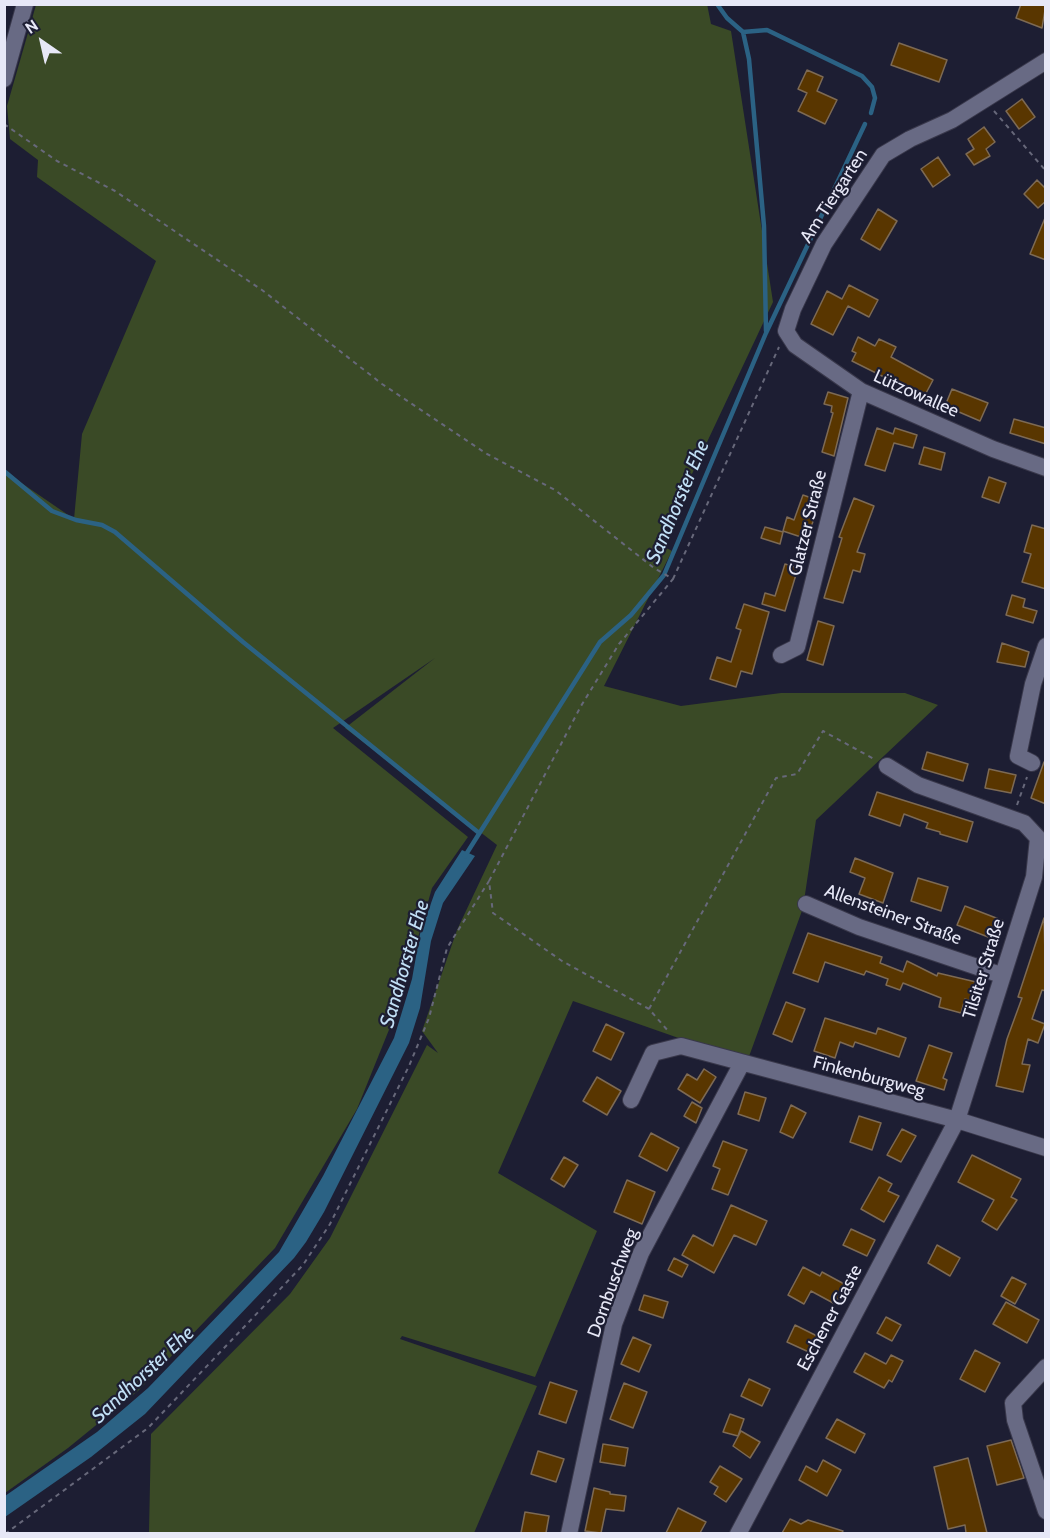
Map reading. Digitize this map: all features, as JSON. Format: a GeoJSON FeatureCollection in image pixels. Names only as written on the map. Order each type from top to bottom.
{"type":"FeatureCollection","features":[{"type":"Feature","properties":{"kind":"street"},"geometry":{"type":"LineString","coordinates":[[4,79],[25,4]]}},
{"type":"Feature","properties":{"kind":"street","name":"Am Tiergarten"},"geometry":{"type":"LineString","coordinates":[[786,331],[793,309],[824,244],[884,155],[952,120],[1046,61]]}},
{"type":"Feature","properties":{"kind":"street","name":"Lützowallee"},"geometry":{"type":"LineString","coordinates":[[786,331],[795,345],[861,391],[993,449],[1046,468]]}},
{"type":"Feature","properties":{"kind":"street","name":"Glatzer Straße"},"geometry":{"type":"LineString","coordinates":[[781,655],[797,647],[861,391]]}},
{"type":"Feature","properties":{"kind":"street"},"geometry":{"type":"LineString","coordinates":[[1032,763],[1018,756],[1033,684],[1046,646]]}},
{"type":"Feature","properties":{"kind":"street"},"geometry":{"type":"LineString","coordinates":[[887,766],[918,785],[1014,818]]}},
{"type":"Feature","properties":{"kind":"street","name":"Tilsiter Straße"},"geometry":{"type":"LineString","coordinates":[[957,1120],[1034,877],[1038,838],[1032,829],[1014,818]]}},
{"type":"Feature","properties":{"kind":"street","name":"Allensteiner Straße"},"geometry":{"type":"LineString","coordinates":[[806,904],[859,927],[1002,975]]}},
{"type":"Feature","properties":{"kind":"street"},"geometry":{"type":"LineString","coordinates":[[631,1100],[653,1053],[681,1046]]}},
{"type":"Feature","properties":{"kind":"street","name":"Finkenburgweg"},"geometry":{"type":"LineString","coordinates":[[681,1046],[957,1120],[1046,1148]]}},
{"type":"Feature","properties":{"kind":"street","name":"Dornbuschweg"},"geometry":{"type":"LineString","coordinates":[[569,1533],[614,1324],[641,1253],[742,1063]]}},
{"type":"Feature","properties":{"kind":"street","name":"Eschener Gaste"},"geometry":{"type":"LineString","coordinates":[[738,1533],[957,1120]]}},
{"type":"Feature","properties":{"kind":"street"},"geometry":{"type":"LineString","coordinates":[[1044,1371],[1013,1403],[1015,1420],[1046,1511]]}},
{"type":"Feature","properties":{"kind":"path"},"geometry":{"type":"LineString","coordinates":[[985,99],[1046,171]]}},
{"type":"Feature","properties":{"kind":"path"},"geometry":{"type":"LineString","coordinates":[[4,124],[57,161],[115,191],[262,290],[382,384],[487,454],[555,490],[654,568],[672,578]]}},
{"type":"Feature","properties":{"kind":"path"},"geometry":{"type":"LineString","coordinates":[[5,1533],[148,1428],[303,1265],[330,1224],[409,1066],[429,1018],[447,948],[489,881],[581,706],[620,644],[672,578],[786,331]]}},
{"type":"Feature","properties":{"kind":"path"},"geometry":{"type":"LineString","coordinates":[[649,1009],[776,778],[797,774],[824,731],[887,766]]}},
{"type":"Feature","properties":{"kind":"path"},"geometry":{"type":"LineString","coordinates":[[1014,818],[1032,763]]}},
{"type":"Feature","properties":{"kind":"path"},"geometry":{"type":"LineString","coordinates":[[489,881],[493,913],[562,961],[649,1009],[681,1046]]}},
{"type":"Feature","properties":{"kind":"green space"},"geometry":{"type":"Polygon","coordinates":[[[707,4],[711,24],[731,31],[773,302],[659,544],[672,551],[604,686],[681,706],[781,693],[905,693],[938,705],[816,820],[803,908],[747,1062],[573,1001],[498,1173],[597,1231],[535,1377],[402,1336],[400,1339],[537,1386],[474,1533],[149,1533],[151,1434],[290,1294],[330,1238],[427,1045],[438,1053],[422,1031],[457,930],[497,845],[345,728],[435,658],[333,728],[468,837],[432,888],[399,1005],[357,1109],[275,1248],[138,1391],[68,1448],[5,1493],[4,471],[74,519],[82,434],[156,261],[37,177],[38,160],[10,139],[7,106],[36,5],[707,4]]]}},
{"type":"Feature","properties":{"kind":"water"},"geometry":{"type":"Polygon","coordinates":[[[462,850],[475,856],[443,903],[431,941],[420,1008],[409,1043],[324,1212],[306,1242],[294,1258],[145,1414],[91,1457],[5,1517],[5,1496],[97,1432],[148,1388],[279,1252],[323,1176],[394,1038],[412,979],[420,934],[435,892],[462,850]]]}},
{"type":"Feature","properties":{"kind":"building"},"geometry":{"type":"Polygon","coordinates":[[[1021,4],[1046,4],[1042,28],[1016,18],[1021,4]]]}},
{"type":"Feature","properties":{"kind":"building"},"geometry":{"type":"Polygon","coordinates":[[[899,43],[947,60],[939,82],[891,65],[899,43]]]}},
{"type":"Feature","properties":{"kind":"building"},"geometry":{"type":"Polygon","coordinates":[[[807,70],[823,77],[817,91],[837,100],[825,124],[798,111],[807,93],[798,89],[807,70]]]}},
{"type":"Feature","properties":{"kind":"building"},"geometry":{"type":"Polygon","coordinates":[[[1022,99],[1035,117],[1019,129],[1006,111],[1022,99]]]}},
{"type":"Feature","properties":{"kind":"building"},"geometry":{"type":"Polygon","coordinates":[[[984,127],[995,142],[986,149],[990,156],[974,165],[966,154],[974,149],[968,139],[984,127]]]}},
{"type":"Feature","properties":{"kind":"building"},"geometry":{"type":"Polygon","coordinates":[[[938,157],[950,175],[933,187],[921,169],[938,157]]]}},
{"type":"Feature","properties":{"kind":"building"},"geometry":{"type":"Polygon","coordinates":[[[1037,180],[1046,189],[1046,201],[1038,208],[1024,194],[1037,180]]]}},
{"type":"Feature","properties":{"kind":"building"},"geometry":{"type":"Polygon","coordinates":[[[878,209],[897,221],[880,250],[861,239],[878,209]]]}},
{"type":"Feature","properties":{"kind":"building"},"geometry":{"type":"Polygon","coordinates":[[[1046,218],[1046,260],[1030,254],[1046,218]]]}},
{"type":"Feature","properties":{"kind":"building"},"geometry":{"type":"Polygon","coordinates":[[[849,285],[878,300],[869,317],[848,306],[833,335],[811,324],[827,291],[842,299],[849,285]]]}},
{"type":"Feature","properties":{"kind":"building"},"geometry":{"type":"Polygon","coordinates":[[[858,337],[875,346],[879,339],[896,347],[891,357],[933,380],[924,397],[852,361],[856,353],[852,351],[858,337]]]}},
{"type":"Feature","properties":{"kind":"building"},"geometry":{"type":"Polygon","coordinates":[[[952,389],[988,403],[980,421],[945,406],[952,389]]]}},
{"type":"Feature","properties":{"kind":"building"},"geometry":{"type":"Polygon","coordinates":[[[828,392],[848,398],[834,456],[822,452],[833,413],[831,412],[832,406],[824,404],[828,392]]]}},
{"type":"Feature","properties":{"kind":"building"},"geometry":{"type":"Polygon","coordinates":[[[1014,419],[1046,428],[1046,444],[1010,433],[1014,419]]]}},
{"type":"Feature","properties":{"kind":"building"},"geometry":{"type":"Polygon","coordinates":[[[877,428],[893,434],[895,428],[917,435],[913,448],[894,443],[885,471],[865,465],[877,428]]]}},
{"type":"Feature","properties":{"kind":"building"},"geometry":{"type":"Polygon","coordinates":[[[924,447],[945,453],[941,470],[919,464],[924,447]]]}},
{"type":"Feature","properties":{"kind":"building"},"geometry":{"type":"Polygon","coordinates":[[[989,477],[1006,483],[999,503],[982,497],[989,477]]]}},
{"type":"Feature","properties":{"kind":"building"},"geometry":{"type":"Polygon","coordinates":[[[803,495],[820,501],[807,539],[783,531],[787,517],[794,520],[803,495]]]}},
{"type":"Feature","properties":{"kind":"building"},"geometry":{"type":"Polygon","coordinates":[[[854,498],[874,506],[857,552],[865,554],[860,572],[853,570],[843,603],[824,598],[842,538],[839,537],[854,498]]]}},
{"type":"Feature","properties":{"kind":"building"},"geometry":{"type":"Polygon","coordinates":[[[1032,525],[1046,529],[1046,589],[1022,582],[1031,554],[1024,552],[1032,525]]]}},
{"type":"Feature","properties":{"kind":"building"},"geometry":{"type":"Polygon","coordinates":[[[765,527],[783,532],[780,544],[761,538],[765,527]]]}},
{"type":"Feature","properties":{"kind":"building"},"geometry":{"type":"Polygon","coordinates":[[[785,564],[798,568],[785,611],[762,604],[765,593],[775,596],[785,564]]]}},
{"type":"Feature","properties":{"kind":"building"},"geometry":{"type":"Polygon","coordinates":[[[1012,595],[1025,599],[1023,607],[1037,611],[1033,623],[1006,615],[1012,595]]]}},
{"type":"Feature","properties":{"kind":"building"},"geometry":{"type":"Polygon","coordinates":[[[744,604],[769,612],[752,674],[741,671],[736,687],[710,679],[717,657],[731,662],[741,630],[736,628],[744,604]]]}},
{"type":"Feature","properties":{"kind":"building"},"geometry":{"type":"Polygon","coordinates":[[[818,621],[834,626],[823,665],[807,660],[818,621]]]}},
{"type":"Feature","properties":{"kind":"building"},"geometry":{"type":"Polygon","coordinates":[[[1002,643],[1029,652],[1025,667],[997,662],[1002,643]]]}},
{"type":"Feature","properties":{"kind":"building"},"geometry":{"type":"Polygon","coordinates":[[[927,752],[968,764],[963,781],[922,769],[927,752]]]}},
{"type":"Feature","properties":{"kind":"building"},"geometry":{"type":"Polygon","coordinates":[[[1044,762],[1046,762],[1046,804],[1031,798],[1044,762]]]}},
{"type":"Feature","properties":{"kind":"building"},"geometry":{"type":"Polygon","coordinates":[[[989,769],[1016,775],[1011,793],[985,788],[989,769]]]}},
{"type":"Feature","properties":{"kind":"building"},"geometry":{"type":"Polygon","coordinates":[[[877,792],[973,822],[967,842],[926,828],[928,823],[904,814],[900,826],[869,815],[877,792]]]}},
{"type":"Feature","properties":{"kind":"building"},"geometry":{"type":"Polygon","coordinates":[[[855,858],[893,873],[883,903],[859,894],[865,878],[850,872],[855,858]]]}},
{"type":"Feature","properties":{"kind":"building"},"geometry":{"type":"Polygon","coordinates":[[[918,878],[948,887],[941,911],[911,901],[918,878]]]}},
{"type":"Feature","properties":{"kind":"building"},"geometry":{"type":"Polygon","coordinates":[[[965,906],[1004,921],[996,940],[957,925],[965,906]]]}},
{"type":"Feature","properties":{"kind":"building"},"geometry":{"type":"Polygon","coordinates":[[[1044,918],[1046,991],[1042,990],[1032,1019],[1045,1024],[1038,1043],[1028,1039],[1022,1064],[1030,1065],[1023,1092],[996,1086],[1007,1039],[1022,998],[1018,997],[1044,918]]]}},
{"type":"Feature","properties":{"kind":"building"},"geometry":{"type":"Polygon","coordinates":[[[808,933],[882,957],[880,963],[903,972],[907,961],[937,976],[938,973],[976,982],[971,1001],[965,999],[961,1013],[939,1007],[941,998],[903,983],[900,990],[886,985],[888,979],[866,971],[864,975],[825,962],[818,982],[793,973],[808,933]]]}},
{"type":"Feature","properties":{"kind":"building"},"geometry":{"type":"Polygon","coordinates":[[[786,1002],[805,1009],[792,1042],[773,1034],[786,1002]]]}},
{"type":"Feature","properties":{"kind":"building"},"geometry":{"type":"Polygon","coordinates":[[[825,1018],[876,1034],[878,1028],[906,1038],[899,1057],[855,1042],[853,1047],[840,1042],[835,1058],[814,1051],[825,1018]]]}},
{"type":"Feature","properties":{"kind":"building"},"geometry":{"type":"Polygon","coordinates":[[[606,1024],[624,1033],[611,1060],[593,1051],[606,1024]]]}},
{"type":"Feature","properties":{"kind":"building"},"geometry":{"type":"Polygon","coordinates":[[[929,1045],[952,1053],[943,1078],[947,1080],[944,1090],[916,1081],[929,1045]]]}},
{"type":"Feature","properties":{"kind":"building"},"geometry":{"type":"Polygon","coordinates":[[[704,1069],[716,1077],[700,1103],[678,1089],[687,1074],[697,1080],[704,1069]]]}},
{"type":"Feature","properties":{"kind":"building"},"geometry":{"type":"Polygon","coordinates":[[[597,1077],[621,1091],[607,1115],[583,1101],[597,1077]]]}},
{"type":"Feature","properties":{"kind":"building"},"geometry":{"type":"Polygon","coordinates":[[[745,1092],[766,1098],[759,1121],[738,1114],[745,1092]]]}},
{"type":"Feature","properties":{"kind":"building"},"geometry":{"type":"Polygon","coordinates":[[[692,1102],[702,1108],[696,1123],[684,1116],[692,1102]]]}},
{"type":"Feature","properties":{"kind":"building"},"geometry":{"type":"Polygon","coordinates":[[[791,1105],[806,1113],[793,1138],[780,1132],[791,1105]]]}},
{"type":"Feature","properties":{"kind":"building"},"geometry":{"type":"Polygon","coordinates":[[[859,1116],[881,1123],[872,1150],[850,1142],[859,1116]]]}},
{"type":"Feature","properties":{"kind":"building"},"geometry":{"type":"Polygon","coordinates":[[[902,1129],[916,1136],[901,1162],[887,1155],[902,1129]]]}},
{"type":"Feature","properties":{"kind":"building"},"geometry":{"type":"Polygon","coordinates":[[[651,1133],[679,1148],[667,1171],[639,1156],[651,1133]]]}},
{"type":"Feature","properties":{"kind":"building"},"geometry":{"type":"Polygon","coordinates":[[[723,1141],[747,1150],[728,1195],[712,1189],[720,1169],[713,1166],[723,1141]]]}},
{"type":"Feature","properties":{"kind":"building"},"geometry":{"type":"Polygon","coordinates":[[[972,1155],[1021,1179],[1011,1197],[1017,1200],[997,1230],[982,1221],[994,1200],[958,1182],[972,1155]]]}},
{"type":"Feature","properties":{"kind":"building"},"geometry":{"type":"Polygon","coordinates":[[[564,1157],[578,1165],[564,1187],[551,1179],[564,1157]]]}},
{"type":"Feature","properties":{"kind":"building"},"geometry":{"type":"Polygon","coordinates":[[[879,1177],[892,1184],[888,1191],[899,1196],[884,1222],[861,1209],[879,1177]]]}},
{"type":"Feature","properties":{"kind":"building"},"geometry":{"type":"Polygon","coordinates":[[[627,1180],[655,1192],[642,1224],[614,1212],[627,1180]]]}},
{"type":"Feature","properties":{"kind":"building"},"geometry":{"type":"Polygon","coordinates":[[[731,1205],[767,1221],[756,1245],[734,1235],[714,1273],[682,1255],[693,1235],[713,1246],[731,1205]]]}},
{"type":"Feature","properties":{"kind":"building"},"geometry":{"type":"Polygon","coordinates":[[[851,1229],[875,1240],[867,1256],[843,1245],[851,1229]]]}},
{"type":"Feature","properties":{"kind":"building"},"geometry":{"type":"Polygon","coordinates":[[[937,1245],[960,1258],[950,1276],[928,1263],[937,1245]]]}},
{"type":"Feature","properties":{"kind":"building"},"geometry":{"type":"Polygon","coordinates":[[[674,1258],[688,1265],[682,1277],[668,1270],[674,1258]]]}},
{"type":"Feature","properties":{"kind":"building"},"geometry":{"type":"Polygon","coordinates":[[[803,1267],[820,1276],[822,1272],[846,1285],[835,1304],[811,1291],[804,1304],[788,1295],[803,1267]]]}},
{"type":"Feature","properties":{"kind":"building"},"geometry":{"type":"Polygon","coordinates":[[[1012,1277],[1026,1284],[1015,1304],[1001,1296],[1012,1277]]]}},
{"type":"Feature","properties":{"kind":"building"},"geometry":{"type":"Polygon","coordinates":[[[644,1295],[668,1302],[663,1318],[639,1310],[644,1295]]]}},
{"type":"Feature","properties":{"kind":"building"},"geometry":{"type":"Polygon","coordinates":[[[1006,1302],[1039,1320],[1027,1343],[993,1324],[1006,1302]]]}},
{"type":"Feature","properties":{"kind":"building"},"geometry":{"type":"Polygon","coordinates":[[[886,1317],[901,1325],[892,1341],[877,1333],[886,1317]]]}},
{"type":"Feature","properties":{"kind":"building"},"geometry":{"type":"Polygon","coordinates":[[[795,1325],[819,1337],[811,1353],[787,1342],[795,1325]]]}},
{"type":"Feature","properties":{"kind":"building"},"geometry":{"type":"Polygon","coordinates":[[[633,1337],[651,1345],[639,1372],[621,1364],[633,1337]]]}},
{"type":"Feature","properties":{"kind":"building"},"geometry":{"type":"Polygon","coordinates":[[[975,1350],[1000,1363],[985,1392],[960,1379],[975,1350]]]}},
{"type":"Feature","properties":{"kind":"building"},"geometry":{"type":"Polygon","coordinates":[[[865,1353],[886,1364],[891,1355],[903,1361],[892,1382],[889,1380],[884,1388],[854,1372],[865,1353]]]}},
{"type":"Feature","properties":{"kind":"building"},"geometry":{"type":"Polygon","coordinates":[[[749,1379],[770,1389],[762,1406],[741,1396],[749,1379]]]}},
{"type":"Feature","properties":{"kind":"building"},"geometry":{"type":"Polygon","coordinates":[[[550,1382],[577,1391],[566,1423],[539,1414],[550,1382]]]}},
{"type":"Feature","properties":{"kind":"building"},"geometry":{"type":"Polygon","coordinates":[[[624,1383],[647,1392],[633,1428],[610,1419],[624,1383]]]}},
{"type":"Feature","properties":{"kind":"building"},"geometry":{"type":"Polygon","coordinates":[[[730,1414],[744,1419],[738,1436],[723,1432],[730,1414]]]}},
{"type":"Feature","properties":{"kind":"building"},"geometry":{"type":"Polygon","coordinates":[[[837,1419],[865,1434],[855,1453],[826,1438],[837,1419]]]}},
{"type":"Feature","properties":{"kind":"building"},"geometry":{"type":"Polygon","coordinates":[[[741,1431],[760,1442],[750,1458],[733,1446],[741,1431]]]}},
{"type":"Feature","properties":{"kind":"building"},"geometry":{"type":"Polygon","coordinates":[[[1011,1440],[1024,1478],[997,1485],[987,1446],[1011,1440]]]}},
{"type":"Feature","properties":{"kind":"building"},"geometry":{"type":"Polygon","coordinates":[[[603,1444],[628,1448],[625,1466],[600,1462],[603,1444]]]}},
{"type":"Feature","properties":{"kind":"building"},"geometry":{"type":"Polygon","coordinates":[[[538,1451],[564,1459],[556,1482],[531,1474],[538,1451]]]}},
{"type":"Feature","properties":{"kind":"building"},"geometry":{"type":"Polygon","coordinates":[[[968,1458],[987,1533],[966,1533],[965,1525],[948,1529],[934,1467],[968,1458]]]}},
{"type":"Feature","properties":{"kind":"building"},"geometry":{"type":"Polygon","coordinates":[[[823,1460],[841,1470],[827,1496],[799,1480],[806,1466],[817,1472],[823,1460]]]}},
{"type":"Feature","properties":{"kind":"building"},"geometry":{"type":"Polygon","coordinates":[[[720,1466],[742,1479],[726,1502],[714,1494],[718,1487],[710,1482],[720,1466]]]}},
{"type":"Feature","properties":{"kind":"building"},"geometry":{"type":"Polygon","coordinates":[[[594,1488],[610,1492],[610,1494],[626,1496],[624,1511],[606,1509],[601,1533],[585,1531],[594,1488]]]}},
{"type":"Feature","properties":{"kind":"building"},"geometry":{"type":"Polygon","coordinates":[[[678,1508],[706,1522],[700,1533],[666,1533],[678,1508]]]}},
{"type":"Feature","properties":{"kind":"building"},"geometry":{"type":"Polygon","coordinates":[[[525,1512],[549,1516],[546,1533],[521,1533],[525,1512]]]}},
{"type":"Feature","properties":{"kind":"building"},"geometry":{"type":"Polygon","coordinates":[[[790,1519],[801,1524],[808,1520],[843,1531],[842,1533],[782,1533],[790,1519]]]}},
{"type":"Feature","properties":{"kind":"waterway","name":"Sandhorster Ehe"},"geometry":{"type":"LineString","coordinates":[[717,4],[727,18],[743,32],[749,59],[764,226],[766,331]]}},
{"type":"Feature","properties":{"kind":"waterway","name":"Sandhorster Ehe"},"geometry":{"type":"LineString","coordinates":[[743,32],[767,30],[862,76],[872,87],[875,98],[871,113]]}},
{"type":"Feature","properties":{"kind":"waterway","name":"Sandhorster Ehe"},"geometry":{"type":"LineString","coordinates":[[465,856],[600,642],[631,615],[664,575],[766,333],[865,124]]}},
{"type":"Feature","properties":{"kind":"waterway"},"geometry":{"type":"LineString","coordinates":[[4,471],[52,511],[76,520],[102,525],[115,532],[243,642],[479,833]]}}]}
